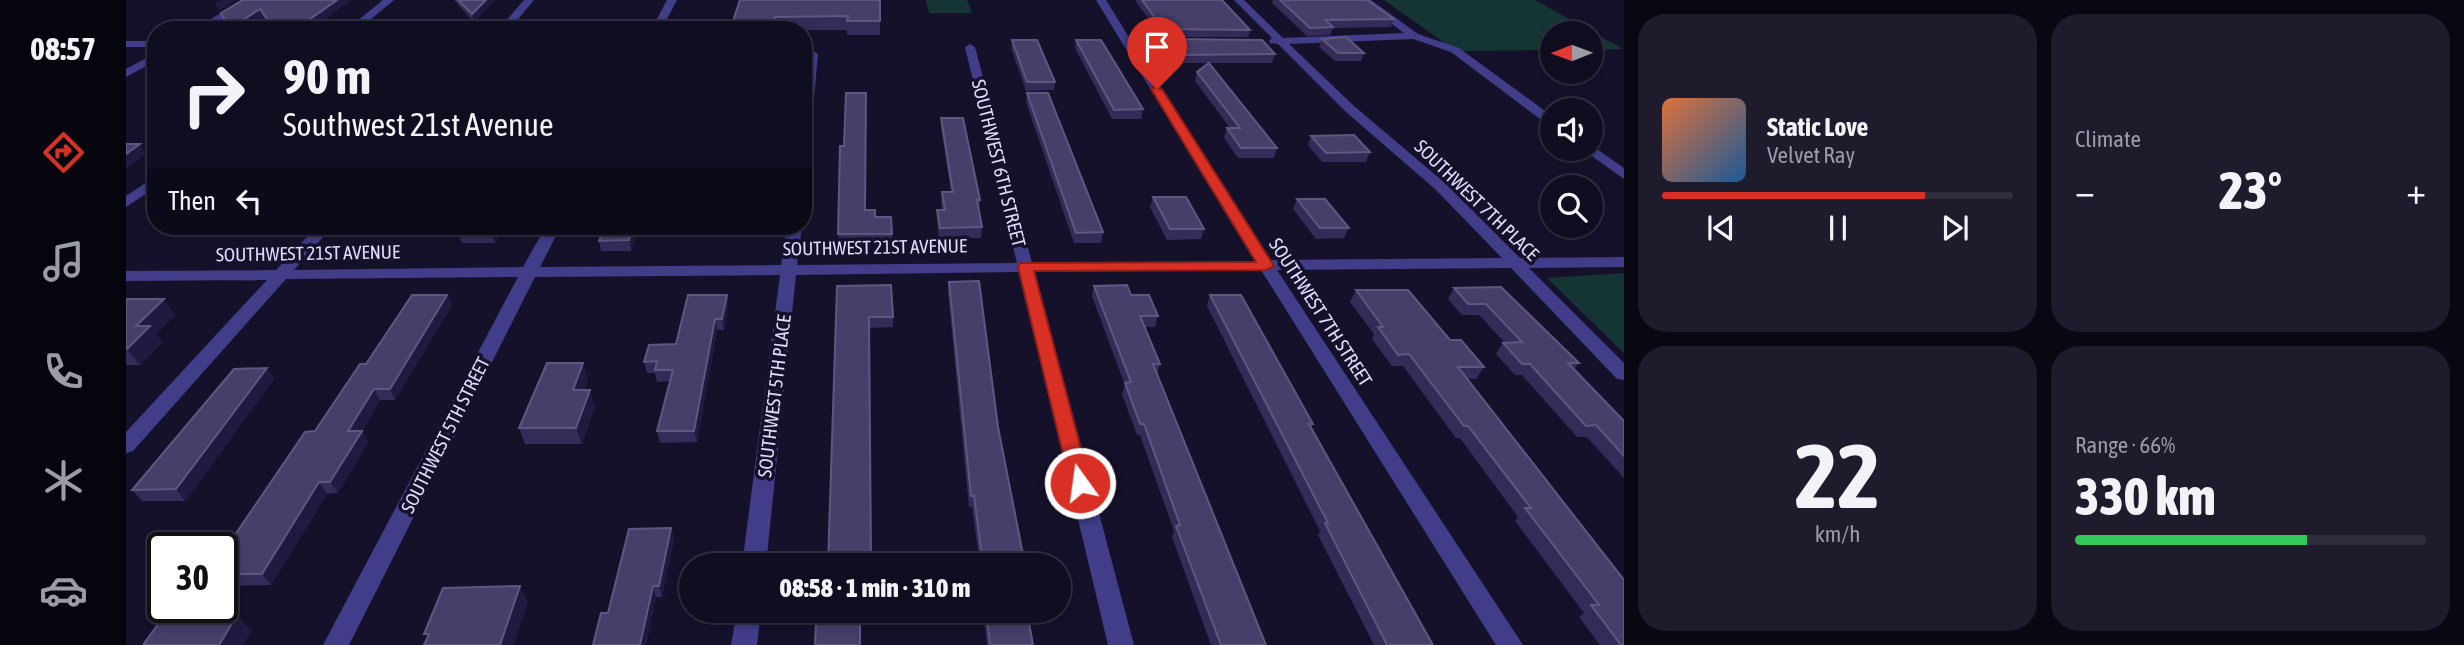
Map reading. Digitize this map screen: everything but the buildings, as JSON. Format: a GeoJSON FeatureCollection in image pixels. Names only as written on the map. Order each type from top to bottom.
{"type":"FeatureCollection","features":[{"type":"Feature","properties":{"kind":"street"},"geometry":{"type":"LineString","coordinates":[[213,21],[247,0]]}},
{"type":"Feature","properties":{"kind":"street"},"geometry":{"type":"LineString","coordinates":[[362,21],[389,0]]}},
{"type":"Feature","properties":{"kind":"street"},"geometry":{"type":"LineString","coordinates":[[511,21],[529,0]]}},
{"type":"Feature","properties":{"kind":"street"},"geometry":{"type":"LineString","coordinates":[[661,21],[672,0]]}},
{"type":"Feature","properties":{"kind":"street","name":"SOUTHWEST 7TH STREET"},"geometry":{"type":"LineString","coordinates":[[1101,0],[1266,266],[1510,645]]}},
{"type":"Feature","properties":{"kind":"street","name":"SOUTHWEST 7TH PLACE"},"geometry":{"type":"LineString","coordinates":[[1239,0],[1272,41],[1440,186],[1624,374]]}},
{"type":"Feature","properties":{"kind":"street"},"geometry":{"type":"LineString","coordinates":[[1365,0],[1414,36],[1455,50],[1540,113]]}},
{"type":"Feature","properties":{"kind":"street"},"geometry":{"type":"LineString","coordinates":[[1272,41],[1414,36]]}},
{"type":"Feature","properties":{"kind":"street"},"geometry":{"type":"LineString","coordinates":[[1127,42],[1210,42]]}},
{"type":"Feature","properties":{"kind":"street"},"geometry":{"type":"LineString","coordinates":[[126,44],[147,44]]}},
{"type":"Feature","properties":{"kind":"street","name":"SOUTHWEST 6TH STREET"},"geometry":{"type":"LineString","coordinates":[[970,47],[1121,645]]}},
{"type":"Feature","properties":{"kind":"street"},"geometry":{"type":"LineString","coordinates":[[812,63],[813,54]]}},
{"type":"Feature","properties":{"kind":"street"},"geometry":{"type":"LineString","coordinates":[[126,74],[147,61]]}},
{"type":"Feature","properties":{"kind":"street"},"geometry":{"type":"LineString","coordinates":[[1603,159],[1624,175]]}},
{"type":"Feature","properties":{"kind":"street"},"geometry":{"type":"LineString","coordinates":[[126,203],[147,187]]}},
{"type":"Feature","properties":{"kind":"street"},"geometry":{"type":"LineString","coordinates":[[126,446],[317,235]]}},
{"type":"Feature","properties":{"kind":"street","name":"SOUTHWEST 5TH STREET"},"geometry":{"type":"LineString","coordinates":[[336,645],[548,235]]}},
{"type":"Feature","properties":{"kind":"street","name":"SOUTHWEST 5TH PLACE"},"geometry":{"type":"LineString","coordinates":[[755,553],[793,235]]}},
{"type":"Feature","properties":{"kind":"street","name":"SOUTHWEST 21ST AVENUE"},"geometry":{"type":"LineString","coordinates":[[126,276],[1624,262]]}},
{"type":"Feature","properties":{"kind":"street"},"geometry":{"type":"LineString","coordinates":[[744,645],[747,623]]}},
{"type":"Feature","properties":{"kind":"green space"},"geometry":{"type":"Polygon","coordinates":[[[926,0],[967,0],[972,13],[929,13],[926,0]]]}},
{"type":"Feature","properties":{"kind":"green space"},"geometry":{"type":"Polygon","coordinates":[[[1384,0],[1535,0],[1573,21],[1540,21],[1540,50],[1456,51],[1384,0]]]}},
{"type":"Feature","properties":{"kind":"green space"},"geometry":{"type":"Polygon","coordinates":[[[1603,38],[1623,49],[1603,50],[1603,38]]]}},
{"type":"Feature","properties":{"kind":"green space"},"geometry":{"type":"Polygon","coordinates":[[[1624,273],[1624,353],[1547,278],[1624,273]]]}},
{"type":"Feature","properties":{"kind":"route"},"geometry":{"type":"LineString","coordinates":[[1080,483],[1025,267],[1266,266],[1157,89]]}}]}
